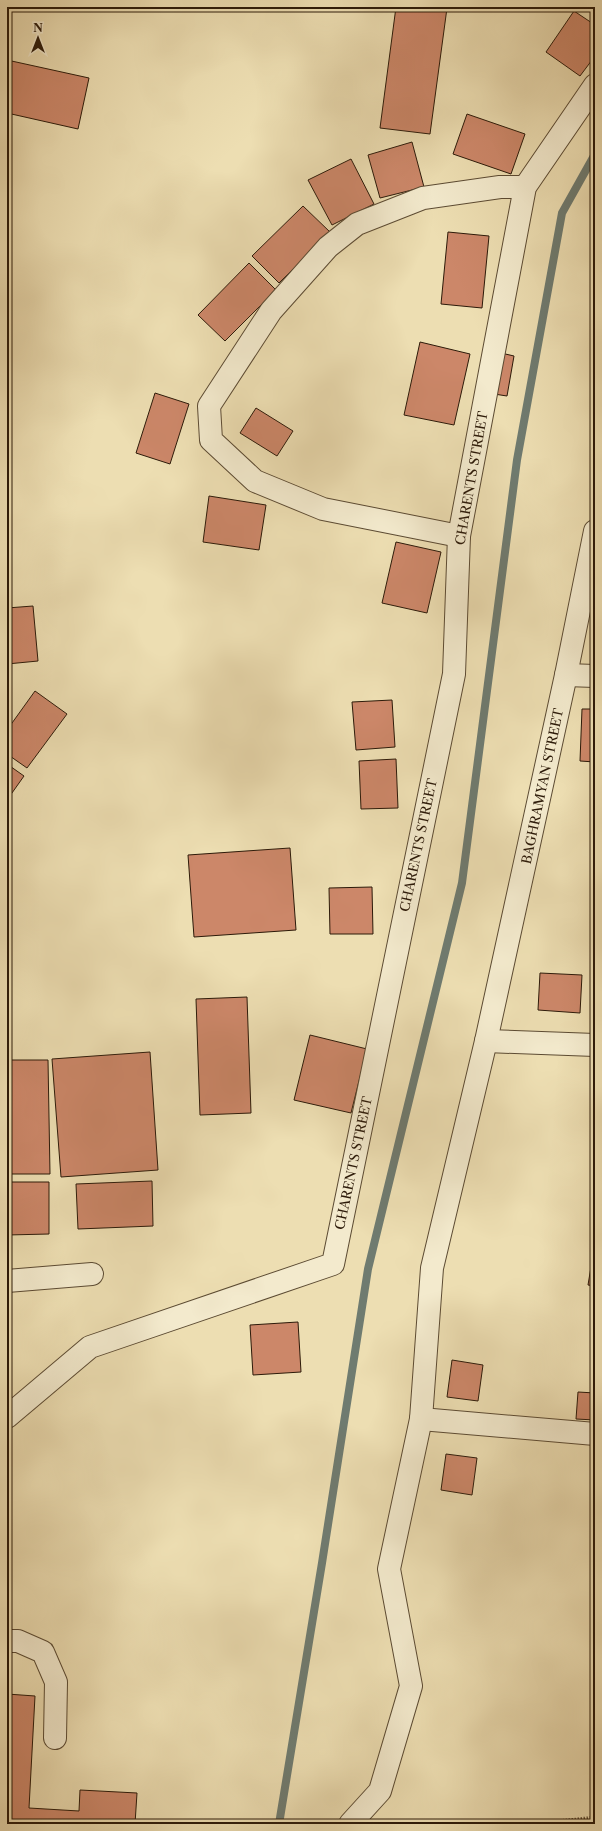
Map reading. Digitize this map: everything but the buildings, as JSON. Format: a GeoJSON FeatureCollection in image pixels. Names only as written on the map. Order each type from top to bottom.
{"type":"FeatureCollection","features":[{"type":"Feature","properties":{"kind":"street","name":"CHARENTS STREET"},"geometry":{"type":"LineString","coordinates":[[7,1417],[90,1348],[332,1264],[454,674],[459,536],[525,187],[595,85]]}},
{"type":"Feature","properties":{"kind":"street"},"geometry":{"type":"LineString","coordinates":[[459,536],[324,509],[255,481],[211,440],[209,406],[271,311],[328,247],[357,224],[423,198],[500,187],[525,187]]}},
{"type":"Feature","properties":{"kind":"street","name":"BAGHRAMYAN STREET"},"geometry":{"type":"LineString","coordinates":[[350,1824],[380,1791],[411,1686],[389,1569],[421,1419],[432,1268],[486,1041],[566,675],[595,531]]}},
{"type":"Feature","properties":{"kind":"street"},"geometry":{"type":"LineString","coordinates":[[566,675],[595,676]]}},
{"type":"Feature","properties":{"kind":"street"},"geometry":{"type":"LineString","coordinates":[[486,1041],[595,1045]]}},
{"type":"Feature","properties":{"kind":"street"},"geometry":{"type":"LineString","coordinates":[[7,1281],[92,1274]]}},
{"type":"Feature","properties":{"kind":"street"},"geometry":{"type":"LineString","coordinates":[[421,1419],[595,1434]]}},
{"type":"Feature","properties":{"kind":"street"},"geometry":{"type":"LineString","coordinates":[[7,1640],[18,1641],[43,1652],[56,1682],[55,1738]]}},
{"type":"Feature","properties":{"kind":"path"},"geometry":{"type":"LineString","coordinates":[[524,1824],[595,1817]]}},
{"type":"Feature","properties":{"kind":"waterway"},"geometry":{"type":"LineString","coordinates":[[279,1824],[368,1269],[462,883],[517,460],[562,213],[595,154]]}}]}
